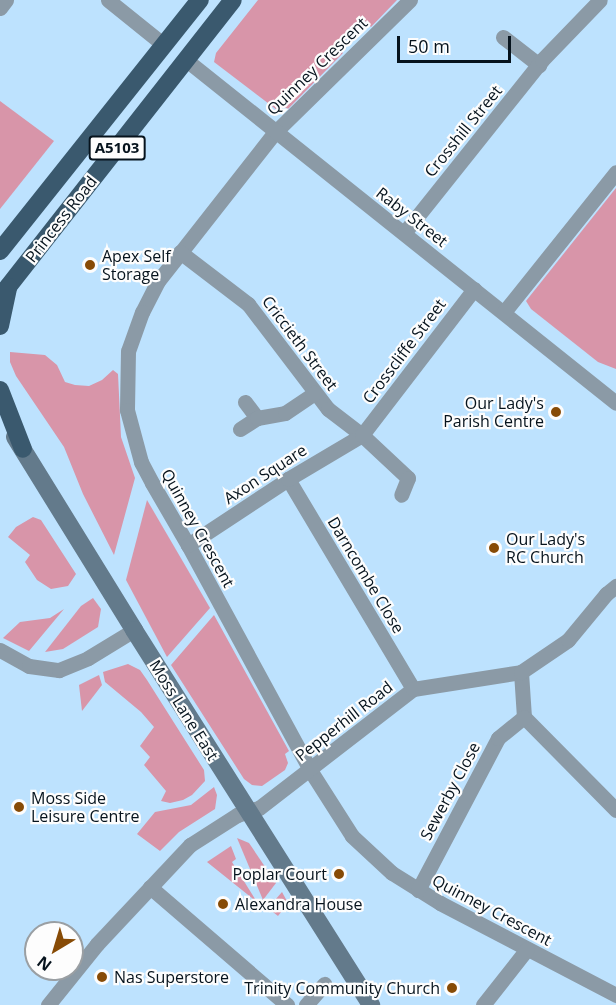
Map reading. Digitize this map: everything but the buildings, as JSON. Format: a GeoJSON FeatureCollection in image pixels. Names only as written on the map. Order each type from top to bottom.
{"type":"FeatureCollection","features":[{"type":"Feature","properties":{"kind":"highway","name":"Princess Road"},"geometry":{"type":"LineString","coordinates":[[0,252],[200,0]]}},
{"type":"Feature","properties":{"kind":"highway","name":"Princess Road"},"geometry":{"type":"LineString","coordinates":[[4,292],[233,0]]}},
{"type":"Feature","properties":{"kind":"highway"},"geometry":{"type":"LineString","coordinates":[[0,326],[4,292]]}},
{"type":"Feature","properties":{"kind":"highway"},"geometry":{"type":"LineString","coordinates":[[0,390],[23,448]]}},
{"type":"Feature","properties":{"kind":"highway"},"geometry":{"type":"LineString","coordinates":[[0,428],[23,448]]}},
{"type":"Feature","properties":{"kind":"main road","name":"Moss Lane East"},"geometry":{"type":"LineString","coordinates":[[0,414],[371,1005]]}},
{"type":"Feature","properties":{"kind":"street"},"geometry":{"type":"LineString","coordinates":[[0,8],[6,0]]}},
{"type":"Feature","properties":{"kind":"street"},"geometry":{"type":"LineString","coordinates":[[108,0],[164,45]]}},
{"type":"Feature","properties":{"kind":"street","name":"Quinney Crescent"},"geometry":{"type":"LineString","coordinates":[[410,0],[275,132],[158,280],[142,312],[128,351],[127,410],[141,462],[310,770],[352,836],[370,855],[418,890],[527,950],[616,994]]}},
{"type":"Feature","properties":{"kind":"street","name":"Crosshill Street"},"geometry":{"type":"LineString","coordinates":[[404,233],[539,65],[600,0]]}},
{"type":"Feature","properties":{"kind":"street"},"geometry":{"type":"LineString","coordinates":[[503,37],[539,65]]}},
{"type":"Feature","properties":{"kind":"street","name":"Raby Street"},"geometry":{"type":"LineString","coordinates":[[185,60],[616,403]]}},
{"type":"Feature","properties":{"kind":"street"},"geometry":{"type":"LineString","coordinates":[[504,312],[616,172]]}},
{"type":"Feature","properties":{"kind":"street","name":"Criccieth Street"},"geometry":{"type":"LineString","coordinates":[[180,252],[248,303],[328,410],[362,435],[408,478],[400,495]]}},
{"type":"Feature","properties":{"kind":"street","name":"Crosscliffe Street"},"geometry":{"type":"LineString","coordinates":[[362,435],[474,289]]}},
{"type":"Feature","properties":{"kind":"street"},"geometry":{"type":"LineString","coordinates":[[240,429],[257,418],[285,413],[315,393]]}},
{"type":"Feature","properties":{"kind":"street"},"geometry":{"type":"LineString","coordinates":[[245,402],[257,418]]}},
{"type":"Feature","properties":{"kind":"street","name":"Axon Square"},"geometry":{"type":"LineString","coordinates":[[188,545],[288,479],[362,435]]}},
{"type":"Feature","properties":{"kind":"street","name":"Darncombe Close"},"geometry":{"type":"LineString","coordinates":[[288,479],[413,689]]}},
{"type":"Feature","properties":{"kind":"street","name":"Pepperhill Road"},"geometry":{"type":"LineString","coordinates":[[48,1005],[97,944],[188,847],[237,815],[259,808],[413,689],[521,672],[568,640],[606,594],[616,586]]}},
{"type":"Feature","properties":{"kind":"street"},"geometry":{"type":"LineString","coordinates":[[0,650],[29,666],[59,670],[88,658],[134,630]]}},
{"type":"Feature","properties":{"kind":"street"},"geometry":{"type":"LineString","coordinates":[[521,672],[524,717],[616,810]]}},
{"type":"Feature","properties":{"kind":"street","name":"Sewerby Close"},"geometry":{"type":"LineString","coordinates":[[418,890],[498,738],[524,717]]}},
{"type":"Feature","properties":{"kind":"street"},"geometry":{"type":"LineString","coordinates":[[150,887],[287,1005]]}},
{"type":"Feature","properties":{"kind":"street"},"geometry":{"type":"LineString","coordinates":[[483,1005],[527,950]]}},
{"type":"Feature","properties":{"kind":"street"},"geometry":{"type":"LineString","coordinates":[[306,1005],[324,984]]}},
{"type":"Feature","properties":{"kind":"shaded area"},"geometry":{"type":"Polygon","coordinates":[[[258,0],[397,0],[371,27],[365,21],[338,47],[343,53],[288,109],[284,107],[277,110],[214,62],[216,53],[258,0]]]}},
{"type":"Feature","properties":{"kind":"shaded area"},"geometry":{"type":"Polygon","coordinates":[[[0,101],[54,141],[0,209],[0,101]]]}},
{"type":"Feature","properties":{"kind":"shaded area"},"geometry":{"type":"Polygon","coordinates":[[[616,188],[616,369],[598,362],[531,309],[526,301],[616,188]]]}},
{"type":"Feature","properties":{"kind":"shaded area"},"geometry":{"type":"Polygon","coordinates":[[[10,352],[45,355],[57,365],[65,382],[75,385],[89,386],[102,380],[113,370],[118,374],[121,437],[135,478],[114,555],[83,494],[64,447],[16,376],[10,362],[10,352]]]}},
{"type":"Feature","properties":{"kind":"shaded area"},"geometry":{"type":"Polygon","coordinates":[[[147,500],[210,608],[167,657],[126,580],[147,500]]]}},
{"type":"Feature","properties":{"kind":"shaded area"},"geometry":{"type":"Polygon","coordinates":[[[33,517],[41,520],[76,574],[68,586],[51,589],[37,580],[25,562],[30,555],[8,537],[16,527],[33,517]]]}},
{"type":"Feature","properties":{"kind":"shaded area"},"geometry":{"type":"Polygon","coordinates":[[[93,598],[101,609],[98,627],[63,649],[45,652],[81,606],[93,598]]]}},
{"type":"Feature","properties":{"kind":"shaded area"},"geometry":{"type":"Polygon","coordinates":[[[64,609],[29,651],[3,638],[20,622],[50,618],[64,609]]]}},
{"type":"Feature","properties":{"kind":"shaded area"},"geometry":{"type":"Polygon","coordinates":[[[214,615],[289,751],[285,754],[288,763],[285,770],[262,786],[252,785],[244,779],[171,665],[214,615]]]}},
{"type":"Feature","properties":{"kind":"shaded area"},"geometry":{"type":"Polygon","coordinates":[[[128,664],[140,670],[204,770],[205,781],[192,795],[183,800],[170,803],[161,801],[166,791],[144,765],[150,757],[140,746],[154,727],[141,712],[105,682],[103,672],[128,664]]]}},
{"type":"Feature","properties":{"kind":"shaded area"},"geometry":{"type":"Polygon","coordinates":[[[99,675],[102,685],[82,711],[79,685],[99,675]]]}},
{"type":"Feature","properties":{"kind":"shaded area"},"geometry":{"type":"Polygon","coordinates":[[[214,787],[217,795],[215,809],[179,832],[160,851],[137,834],[155,812],[191,805],[214,787]]]}},
{"type":"Feature","properties":{"kind":"shaded area"},"geometry":{"type":"Polygon","coordinates":[[[237,838],[249,843],[276,883],[263,900],[237,838]]]}},
{"type":"Feature","properties":{"kind":"shaded area"},"geometry":{"type":"Polygon","coordinates":[[[231,846],[236,859],[232,862],[257,902],[207,862],[231,846]]]}},
{"type":"Feature","properties":{"kind":"shaded area"},"geometry":{"type":"Polygon","coordinates":[[[282,892],[288,903],[278,916],[268,908],[282,892]]]}},
{"type":"Feature","properties":{"kind":"place","name":"Apex Self Storage"},"geometry":{"type":"Point","coordinates":[90,265]}},
{"type":"Feature","properties":{"kind":"place","name":"Our Lady's Parish Centre"},"geometry":{"type":"Point","coordinates":[556,412]}},
{"type":"Feature","properties":{"kind":"place","name":"Our Lady's RC Church"},"geometry":{"type":"Point","coordinates":[494,548]}},
{"type":"Feature","properties":{"kind":"place","name":"Moss Side Leisure Centre"},"geometry":{"type":"Point","coordinates":[19,807]}},
{"type":"Feature","properties":{"kind":"place","name":"Poplar Court"},"geometry":{"type":"Point","coordinates":[339,874]}},
{"type":"Feature","properties":{"kind":"place","name":"Alexandra House"},"geometry":{"type":"Point","coordinates":[223,904]}},
{"type":"Feature","properties":{"kind":"place","name":"Nas Superstore"},"geometry":{"type":"Point","coordinates":[102,977]}},
{"type":"Feature","properties":{"kind":"place","name":"Trinity Community Church"},"geometry":{"type":"Point","coordinates":[452,988]}}]}
